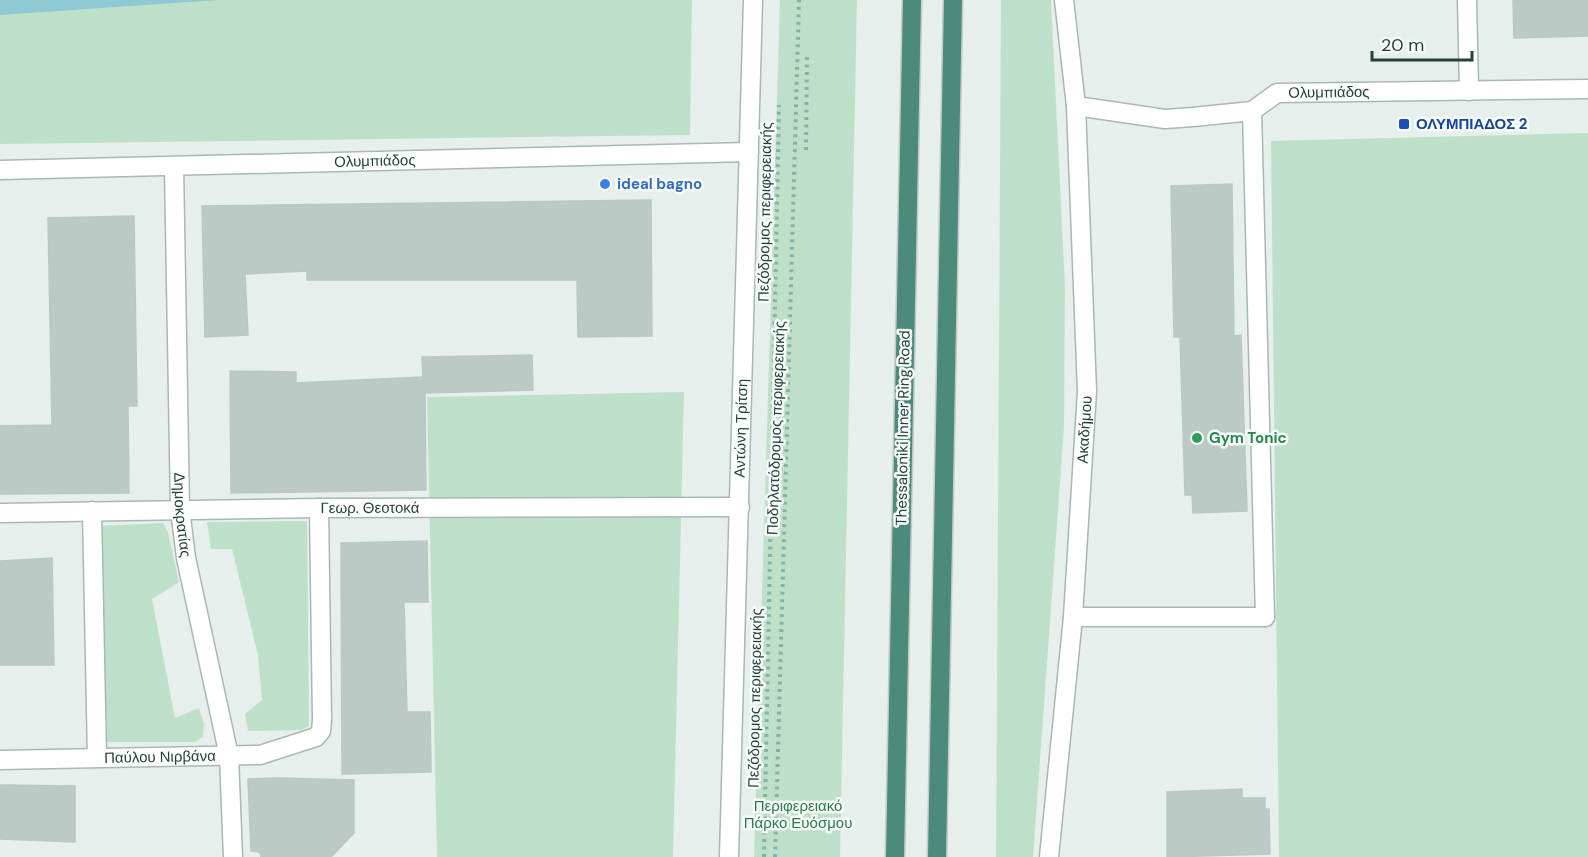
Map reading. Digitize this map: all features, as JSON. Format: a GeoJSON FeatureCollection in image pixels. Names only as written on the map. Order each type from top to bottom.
{"type":"FeatureCollection","features":[{"type":"Feature","properties":{"kind":"highway","name":"Thessaloniki Inner Ring Road"},"geometry":{"type":"LineString","coordinates":[[895,857],[912,0]]}},
{"type":"Feature","properties":{"kind":"highway"},"geometry":{"type":"LineString","coordinates":[[937,857],[953,0]]}},
{"type":"Feature","properties":{"kind":"street","name":"Αντώνη Τρίτση"},"geometry":{"type":"LineString","coordinates":[[729,857],[753,0]]}},
{"type":"Feature","properties":{"kind":"street","name":"Ακαδήμου"},"geometry":{"type":"LineString","coordinates":[[1048,857],[1073,618],[1087,391],[1076,106],[1064,0]]}},
{"type":"Feature","properties":{"kind":"street"},"geometry":{"type":"LineString","coordinates":[[1467,0],[1469,91]]}},
{"type":"Feature","properties":{"kind":"street","name":"Ολυμπιάδος"},"geometry":{"type":"LineString","coordinates":[[1252,111],[1277,93],[1588,89]]}},
{"type":"Feature","properties":{"kind":"street"},"geometry":{"type":"LineString","coordinates":[[1073,618],[1265,617],[1252,111],[1165,118],[1076,106]]}},
{"type":"Feature","properties":{"kind":"street","name":"Ολυμπιάδος"},"geometry":{"type":"LineString","coordinates":[[0,170],[749,152]]}},
{"type":"Feature","properties":{"kind":"street","name":"Δημοκρατίας"},"geometry":{"type":"LineString","coordinates":[[174,167],[180,509],[186,558],[229,756],[233,857]]}},
{"type":"Feature","properties":{"kind":"street","name":"Γεωρ. Θεοτοκά"},"geometry":{"type":"LineString","coordinates":[[0,513],[180,509],[740,507]]}},
{"type":"Feature","properties":{"kind":"street","name":"Παύλου Νιρβάνα"},"geometry":{"type":"LineString","coordinates":[[0,760],[229,756],[272,753],[312,739],[318,734],[322,720],[319,508]]}},
{"type":"Feature","properties":{"kind":"street"},"geometry":{"type":"LineString","coordinates":[[92,511],[97,757]]}},
{"type":"Feature","properties":{"kind":"path","name":"Ποδηλατόδρομος περιφερειακής"},"geometry":{"type":"LineString","coordinates":[[775,857],[799,0]]}},
{"type":"Feature","properties":{"kind":"path"},"geometry":{"type":"LineString","coordinates":[[806,150],[807,55]]}},
{"type":"Feature","properties":{"kind":"path","name":"Πεζόδρομος περιφερειακής"},"geometry":{"type":"LineString","coordinates":[[764,857],[779,103]]}},
{"type":"Feature","properties":{"kind":"green space"},"geometry":{"type":"Polygon","coordinates":[[[0,0],[692,0],[690,135],[0,144],[0,0]]]}},
{"type":"Feature","properties":{"kind":"green space","name":"Περιφερειακό Πάρκο Ευόσμου"},"geometry":{"type":"Polygon","coordinates":[[[780,0],[857,0],[840,857],[754,857],[780,0]]]}},
{"type":"Feature","properties":{"kind":"green space"},"geometry":{"type":"Polygon","coordinates":[[[1001,0],[1051,0],[1065,288],[1064,427],[1033,857],[996,857],[1001,0]]]}},
{"type":"Feature","properties":{"kind":"green space"},"geometry":{"type":"Polygon","coordinates":[[[1588,133],[1588,857],[1279,857],[1271,141],[1588,133]]]}},
{"type":"Feature","properties":{"kind":"green space"},"geometry":{"type":"Polygon","coordinates":[[[684,392],[673,857],[437,857],[427,397],[684,392]]]}},
{"type":"Feature","properties":{"kind":"green space"},"geometry":{"type":"Polygon","coordinates":[[[307,521],[309,726],[301,730],[248,731],[245,714],[262,700],[258,655],[232,549],[211,549],[207,522],[307,521]]]}},
{"type":"Feature","properties":{"kind":"green space"},"geometry":{"type":"Polygon","coordinates":[[[163,523],[168,532],[179,582],[152,599],[175,718],[199,708],[204,724],[203,737],[195,742],[107,742],[102,526],[163,523]]]}},
{"type":"Feature","properties":{"kind":"water"},"geometry":{"type":"Polygon","coordinates":[[[0,0],[218,0],[0,15],[0,0]]]}},
{"type":"Feature","properties":{"kind":"building"},"geometry":{"type":"Polygon","coordinates":[[[1513,0],[1588,0],[1588,36],[1514,38],[1513,0]]]}},
{"type":"Feature","properties":{"kind":"building"},"geometry":{"type":"Polygon","coordinates":[[[1232,184],[1234,336],[1241,335],[1247,511],[1193,513],[1192,495],[1185,495],[1180,337],[1174,337],[1171,186],[1232,184]]]}},
{"type":"Feature","properties":{"kind":"building"},"geometry":{"type":"Polygon","coordinates":[[[651,200],[652,336],[578,337],[577,280],[307,280],[307,271],[245,274],[248,335],[205,337],[202,206],[651,200]]]}},
{"type":"Feature","properties":{"kind":"building"},"geometry":{"type":"Polygon","coordinates":[[[134,216],[137,406],[128,406],[129,493],[0,494],[0,426],[52,425],[48,218],[134,216]]]}},
{"type":"Feature","properties":{"kind":"building"},"geometry":{"type":"Polygon","coordinates":[[[532,355],[533,390],[425,393],[426,490],[231,493],[230,371],[296,372],[296,383],[423,377],[422,357],[532,355]]]}},
{"type":"Feature","properties":{"kind":"building"},"geometry":{"type":"Polygon","coordinates":[[[427,541],[428,602],[404,602],[407,712],[430,712],[431,772],[342,774],[341,543],[427,541]]]}},
{"type":"Feature","properties":{"kind":"building"},"geometry":{"type":"Polygon","coordinates":[[[52,558],[54,665],[0,665],[0,561],[52,558]]]}},
{"type":"Feature","properties":{"kind":"building"},"geometry":{"type":"Polygon","coordinates":[[[248,779],[354,780],[354,833],[331,857],[261,857],[260,852],[251,851],[248,779]]]}},
{"type":"Feature","properties":{"kind":"building"},"geometry":{"type":"Polygon","coordinates":[[[0,785],[75,786],[75,842],[0,839],[0,785]]]}},
{"type":"Feature","properties":{"kind":"building"},"geometry":{"type":"Polygon","coordinates":[[[1242,789],[1242,798],[1265,798],[1265,809],[1269,809],[1270,854],[1167,857],[1167,792],[1242,789]]]}},
{"type":"Feature","properties":{"kind":"place","name":"ΟΛΥΜΠΙΑΔΟΣ 2"},"geometry":{"type":"Point","coordinates":[1404,124]}},
{"type":"Feature","properties":{"kind":"place","name":"ideal bagno"},"geometry":{"type":"Point","coordinates":[605,184]}},
{"type":"Feature","properties":{"kind":"place","name":"Gym Tonic"},"geometry":{"type":"Point","coordinates":[1197,438]}}]}
